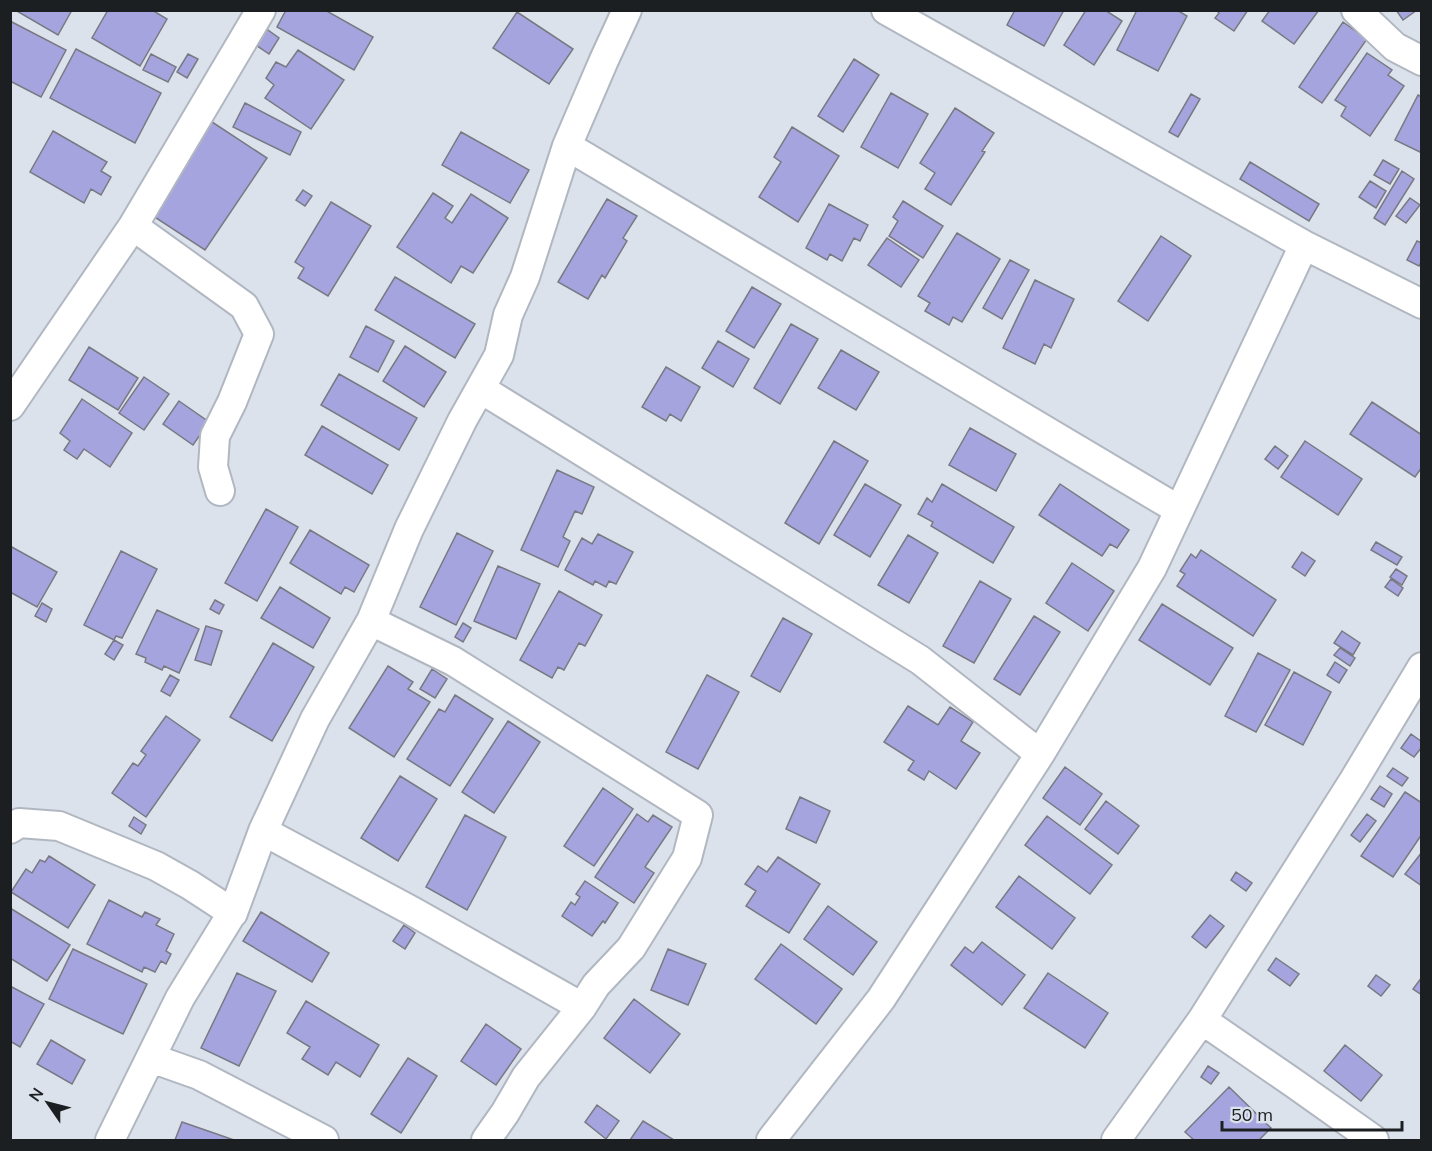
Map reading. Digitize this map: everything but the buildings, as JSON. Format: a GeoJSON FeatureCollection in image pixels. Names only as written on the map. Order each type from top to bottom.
{"type":"FeatureCollection","features":[{"type":"Feature","properties":{"kind":"street"},"geometry":{"type":"LineString","coordinates":[[10,406],[133,226],[261,10]]}},
{"type":"Feature","properties":{"kind":"street"},"geometry":{"type":"LineString","coordinates":[[110,1140],[180,998],[233,913],[263,831],[315,719],[371,621],[409,529],[462,421],[499,355],[508,315],[525,277],[567,146],[627,10]]}},
{"type":"Feature","properties":{"kind":"street"},"geometry":{"type":"LineString","coordinates":[[886,10],[1304,245],[1422,304]]}},
{"type":"Feature","properties":{"kind":"street"},"geometry":{"type":"LineString","coordinates":[[1356,10],[1395,47],[1422,61]]}},
{"type":"Feature","properties":{"kind":"street"},"geometry":{"type":"LineString","coordinates":[[567,146],[1179,510]]}},
{"type":"Feature","properties":{"kind":"street"},"geometry":{"type":"LineString","coordinates":[[133,226],[244,306],[260,334],[215,436],[213,467],[220,491]]}},
{"type":"Feature","properties":{"kind":"street"},"geometry":{"type":"LineString","coordinates":[[771,1140],[881,999],[1040,754],[1152,568],[1304,245]]}},
{"type":"Feature","properties":{"kind":"street"},"geometry":{"type":"LineString","coordinates":[[481,389],[920,660],[1040,754]]}},
{"type":"Feature","properties":{"kind":"street"},"geometry":{"type":"LineString","coordinates":[[371,621],[453,661],[698,815],[687,858],[631,948],[596,985],[582,1007],[525,1077],[505,1113],[486,1140]]}},
{"type":"Feature","properties":{"kind":"street"},"geometry":{"type":"LineString","coordinates":[[1116,1140],[1202,1020],[1354,780],[1422,667]]}},
{"type":"Feature","properties":{"kind":"street"},"geometry":{"type":"LineString","coordinates":[[10,829],[19,823],[59,826],[156,866],[233,913]]}},
{"type":"Feature","properties":{"kind":"street"},"geometry":{"type":"LineString","coordinates":[[263,831],[412,911],[582,1007]]}},
{"type":"Feature","properties":{"kind":"street"},"geometry":{"type":"LineString","coordinates":[[1202,1020],[1374,1140]]}},
{"type":"Feature","properties":{"kind":"street"},"geometry":{"type":"LineString","coordinates":[[151,1058],[199,1075],[324,1140]]}}]}
